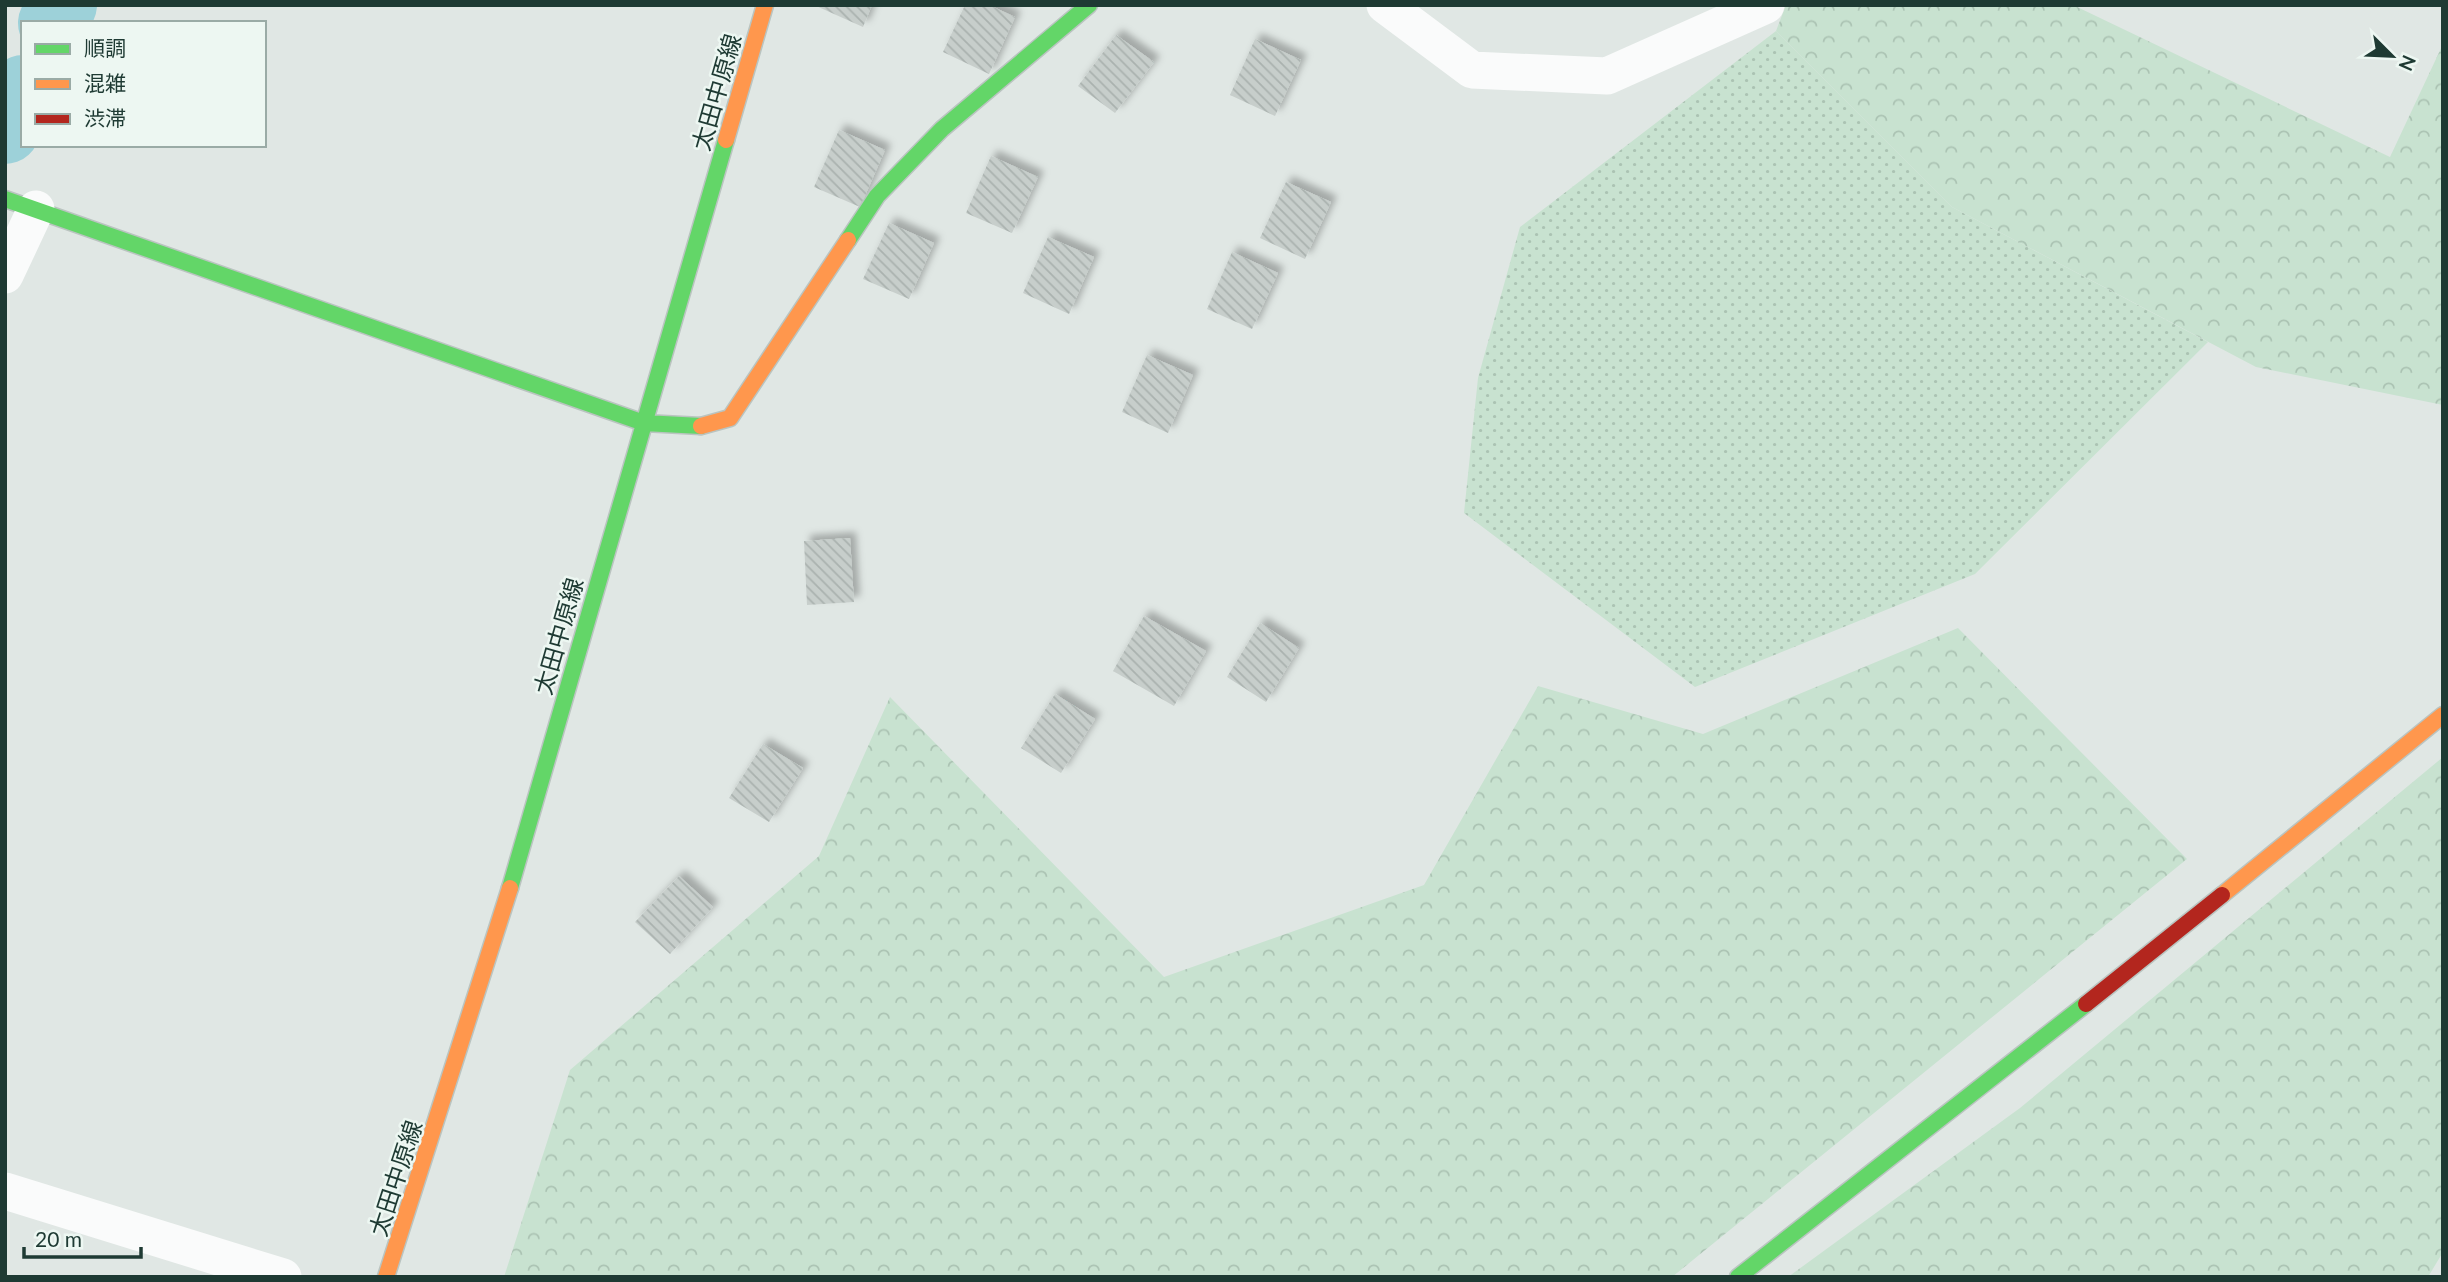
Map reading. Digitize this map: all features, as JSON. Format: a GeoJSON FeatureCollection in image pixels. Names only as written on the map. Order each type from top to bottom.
{"type":"FeatureCollection","features":[{"type":"Feature","properties":{"kind":"street","name":"太田中原線"},"geometry":{"type":"LineString","coordinates":[[386,1277],[487,967],[765,5]]}},
{"type":"Feature","properties":{"kind":"street"},"geometry":{"type":"LineString","coordinates":[[5,275],[20,204],[643,424],[700,426],[730,418],[877,196],[942,129],[1089,5]]}},
{"type":"Feature","properties":{"kind":"street"},"geometry":{"type":"LineString","coordinates":[[1385,5],[1472,70],[1607,76],[1766,5]]}},
{"type":"Feature","properties":{"kind":"street"},"geometry":{"type":"LineString","coordinates":[[1738,1277],[2150,954],[2443,715]]}},
{"type":"Feature","properties":{"kind":"street"},"geometry":{"type":"LineString","coordinates":[[5,1191],[283,1277]]}},
{"type":"Feature","properties":{"kind":"green space"},"geometry":{"type":"Polygon","coordinates":[[[1786,5],[2073,5],[2390,157],[2443,44],[2443,405],[2256,367],[1952,207],[1776,31],[1786,5]]]}},
{"type":"Feature","properties":{"kind":"green space"},"geometry":{"type":"Polygon","coordinates":[[[1776,31],[1952,207],[2208,342],[1975,574],[1695,687],[1464,513],[1478,378],[1520,227],[1776,31]]]}},
{"type":"Feature","properties":{"kind":"green space"},"geometry":{"type":"Polygon","coordinates":[[[1958,628],[2187,859],[1672,1277],[504,1277],[570,1070],[819,856],[890,697],[1164,977],[1424,885],[1538,686],[1703,734],[1958,628]]]}},
{"type":"Feature","properties":{"kind":"green space"},"geometry":{"type":"Polygon","coordinates":[[[2443,757],[2443,1252],[2428,1277],[1788,1277],[2020,1108],[2443,757]]]}},
{"type":"Feature","properties":{"kind":"building"},"geometry":{"type":"Polygon","coordinates":[[[814,5],[872,5],[863,27],[814,5]]]}},
{"type":"Feature","properties":{"kind":"building"},"geometry":{"type":"Polygon","coordinates":[[[965,5],[989,5],[1015,17],[989,74],[943,52],[965,5]]]}},
{"type":"Feature","properties":{"kind":"building"},"geometry":{"type":"Polygon","coordinates":[[[1116,35],[1154,62],[1115,113],[1078,86],[1116,35]]]}},
{"type":"Feature","properties":{"kind":"building"},"geometry":{"type":"Polygon","coordinates":[[[1255,39],[1301,60],[1275,116],[1230,95],[1255,39]]]}},
{"type":"Feature","properties":{"kind":"building"},"geometry":{"type":"Polygon","coordinates":[[[839,130],[885,150],[860,207],[814,187],[839,130]]]}},
{"type":"Feature","properties":{"kind":"building"},"geometry":{"type":"Polygon","coordinates":[[[991,156],[1038,177],[1012,233],[966,213],[991,156]]]}},
{"type":"Feature","properties":{"kind":"building"},"geometry":{"type":"Polygon","coordinates":[[[1286,182],[1331,202],[1305,259],[1260,238],[1286,182]]]}},
{"type":"Feature","properties":{"kind":"building"},"geometry":{"type":"Polygon","coordinates":[[[889,223],[934,243],[909,299],[863,279],[889,223]]]}},
{"type":"Feature","properties":{"kind":"building"},"geometry":{"type":"Polygon","coordinates":[[[1048,237],[1094,257],[1069,314],[1023,293],[1048,237]]]}},
{"type":"Feature","properties":{"kind":"building"},"geometry":{"type":"Polygon","coordinates":[[[1232,252],[1278,273],[1252,329],[1207,309],[1232,252]]]}},
{"type":"Feature","properties":{"kind":"building"},"geometry":{"type":"Polygon","coordinates":[[[1147,355],[1193,375],[1168,433],[1122,412],[1147,355]]]}},
{"type":"Feature","properties":{"kind":"building"},"geometry":{"type":"Polygon","coordinates":[[[850,538],[854,602],[807,605],[804,541],[850,538]]]}},
{"type":"Feature","properties":{"kind":"building"},"geometry":{"type":"Polygon","coordinates":[[[1144,616],[1206,651],[1174,706],[1113,671],[1144,616]]]}},
{"type":"Feature","properties":{"kind":"building"},"geometry":{"type":"Polygon","coordinates":[[[1260,623],[1299,648],[1266,702],[1227,677],[1260,623]]]}},
{"type":"Feature","properties":{"kind":"building"},"geometry":{"type":"Polygon","coordinates":[[[1055,694],[1095,719],[1061,773],[1021,748],[1055,694]]]}},
{"type":"Feature","properties":{"kind":"building"},"geometry":{"type":"Polygon","coordinates":[[[763,744],[803,768],[769,822],[729,798],[763,744]]]}},
{"type":"Feature","properties":{"kind":"building"},"geometry":{"type":"Polygon","coordinates":[[[679,876],[713,907],[670,954],[635,922],[679,876]]]}},
{"type":"Feature","properties":{"kind":"waterway"},"geometry":{"type":"LineString","coordinates":[[54,21],[62,5]]}},
{"type":"Feature","properties":{"kind":"waterway"},"geometry":{"type":"LineString","coordinates":[[5,129],[21,94]]}},
{"type":"Feature","properties":{"kind":"traffic: fast"},"geometry":{"type":"LineString","coordinates":[[848,240],[877,196],[942,129],[1089,5]]}},
{"type":"Feature","properties":{"kind":"traffic: fast"},"geometry":{"type":"LineString","coordinates":[[510,888],[726,140]]}},
{"type":"Feature","properties":{"kind":"traffic: fast"},"geometry":{"type":"LineString","coordinates":[[5,199],[644,423],[701,426]]}},
{"type":"Feature","properties":{"kind":"traffic: fast"},"geometry":{"type":"LineString","coordinates":[[1738,1277],[2086,1004]]}},
{"type":"Feature","properties":{"kind":"traffic: slow"},"geometry":{"type":"LineString","coordinates":[[726,140],[765,5]]}},
{"type":"Feature","properties":{"kind":"traffic: slow"},"geometry":{"type":"LineString","coordinates":[[701,426],[730,418],[848,240]]}},
{"type":"Feature","properties":{"kind":"traffic: slow"},"geometry":{"type":"LineString","coordinates":[[2222,895],[2443,715]]}},
{"type":"Feature","properties":{"kind":"traffic: slow"},"geometry":{"type":"LineString","coordinates":[[386,1277],[510,888]]}},
{"type":"Feature","properties":{"kind":"traffic: jam"},"geometry":{"type":"LineString","coordinates":[[2086,1004],[2222,895]]}}]}
